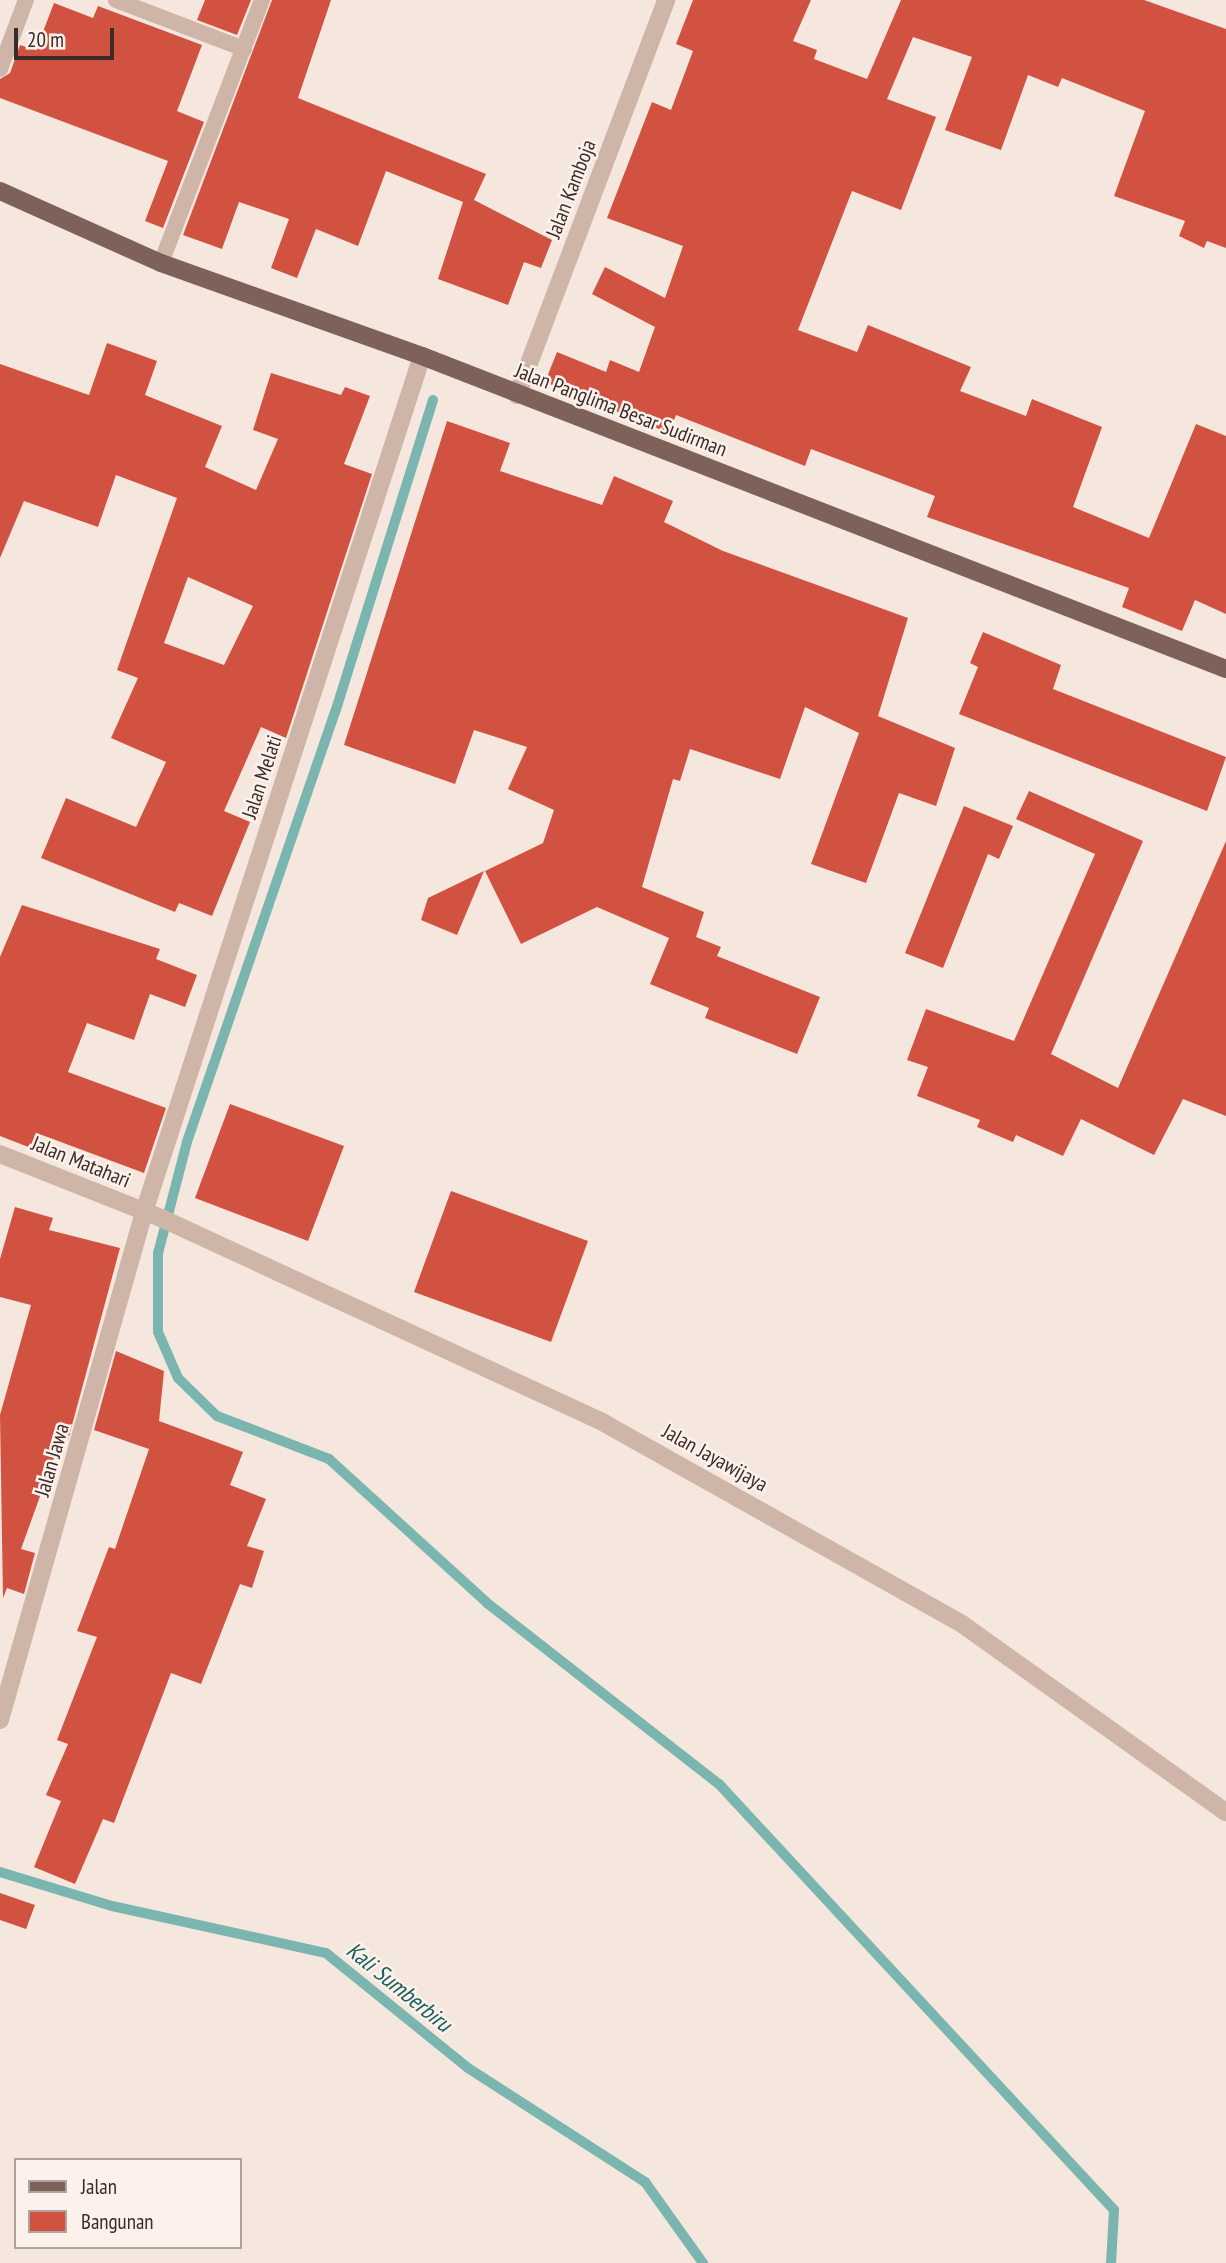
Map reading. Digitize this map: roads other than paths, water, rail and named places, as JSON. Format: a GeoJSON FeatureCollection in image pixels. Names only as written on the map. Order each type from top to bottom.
{"type":"FeatureCollection","features":[{"type":"Feature","properties":{"kind":"main road","name":"Jalan Panglima Besar Sudirman"},"geometry":{"type":"LineString","coordinates":[[0,191],[161,263],[422,356],[1226,670]]}},
{"type":"Feature","properties":{"kind":"street","name":"Jalan Kamboja"},"geometry":{"type":"LineString","coordinates":[[517,395],[666,0]]}},
{"type":"Feature","properties":{"kind":"street","name":"Jalan Melati"},"geometry":{"type":"LineString","coordinates":[[153,1215],[422,356]]}},
{"type":"Feature","properties":{"kind":"street","name":"Jalan Matahari"},"geometry":{"type":"LineString","coordinates":[[0,1154],[153,1215]]}},
{"type":"Feature","properties":{"kind":"street","name":"Jalan Jayawijaya"},"geometry":{"type":"LineString","coordinates":[[153,1215],[604,1423],[786,1522],[962,1624],[1226,1812]]}},
{"type":"Feature","properties":{"kind":"street","name":"Jalan Jawa"},"geometry":{"type":"LineString","coordinates":[[0,1720],[153,1215]]}},
{"type":"Feature","properties":{"kind":"lane"},"geometry":{"type":"LineString","coordinates":[[0,69],[26,0]]}},
{"type":"Feature","properties":{"kind":"lane"},"geometry":{"type":"LineString","coordinates":[[116,0],[244,49]]}},
{"type":"Feature","properties":{"kind":"lane"},"geometry":{"type":"LineString","coordinates":[[161,263],[262,0]]}},
{"type":"Feature","properties":{"kind":"waterway"},"geometry":{"type":"LineString","coordinates":[[433,400],[335,712],[187,1142],[158,1253],[158,1332],[178,1378],[217,1416],[329,1459],[487,1603],[719,1784],[1114,2210],[1111,2263]]}},
{"type":"Feature","properties":{"kind":"waterway","name":"Kali Sumberbiru"},"geometry":{"type":"LineString","coordinates":[[0,1872],[112,1906],[326,1953],[468,2068],[645,2182],[703,2263]]}}]}
